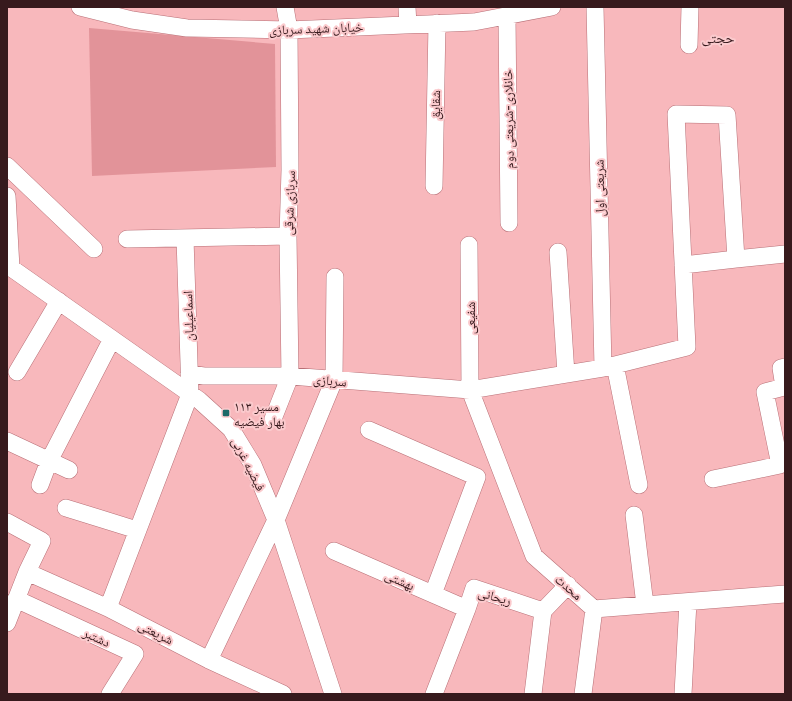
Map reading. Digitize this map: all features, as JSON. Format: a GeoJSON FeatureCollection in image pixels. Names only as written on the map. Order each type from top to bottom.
{"type":"FeatureCollection","features":[{"type":"Feature","properties":{"kind":"street","name":"خیابان شهید سربازی"},"geometry":{"type":"LineString","coordinates":[[80,7],[132,20],[187,28],[289,30],[474,22],[524,10],[552,7]]}},
{"type":"Feature","properties":{"kind":"street","name":"سربازی شرقی"},"geometry":{"type":"LineString","coordinates":[[285,7],[289,30],[290,170],[288,236],[290,376]]}},
{"type":"Feature","properties":{"kind":"street"},"geometry":{"type":"LineString","coordinates":[[407,7],[408,25]]}},
{"type":"Feature","properties":{"kind":"street","name":"شریعتی اول"},"geometry":{"type":"LineString","coordinates":[[595,7],[609,367],[639,485]]}},
{"type":"Feature","properties":{"kind":"street"},"geometry":{"type":"LineString","coordinates":[[689,45],[690,7]]}},
{"type":"Feature","properties":{"kind":"street","name":"خانلاری-شریعتی دوم"},"geometry":{"type":"LineString","coordinates":[[507,15],[509,223]]}},
{"type":"Feature","properties":{"kind":"street","name":"شقایق"},"geometry":{"type":"LineString","coordinates":[[434,186],[437,23]]}},
{"type":"Feature","properties":{"kind":"street"},"geometry":{"type":"LineString","coordinates":[[736,259],[727,115],[676,114],[684,265],[785,254]]}},
{"type":"Feature","properties":{"kind":"street"},"geometry":{"type":"LineString","coordinates":[[7,166],[94,249]]}},
{"type":"Feature","properties":{"kind":"street"},"geometry":{"type":"LineString","coordinates":[[7,196],[9,266]]}},
{"type":"Feature","properties":{"kind":"street"},"geometry":{"type":"LineString","coordinates":[[127,239],[288,236]]}},
{"type":"Feature","properties":{"kind":"street","name":"اسماعیلیان"},"geometry":{"type":"LineString","coordinates":[[185,238],[190,394]]}},
{"type":"Feature","properties":{"kind":"street","name":"شفیعی"},"geometry":{"type":"LineString","coordinates":[[469,245],[470,390]]}},
{"type":"Feature","properties":{"kind":"street"},"geometry":{"type":"LineString","coordinates":[[558,252],[566,374]]}},
{"type":"Feature","properties":{"kind":"street","name":"سربازی"},"geometry":{"type":"LineString","coordinates":[[189,374],[204,376],[290,376],[470,390],[609,367],[687,347],[684,265]]}},
{"type":"Feature","properties":{"kind":"street","name":"فیضیه غربی"},"geometry":{"type":"LineString","coordinates":[[9,266],[199,400],[231,429],[253,465],[276,520],[333,694]]}},
{"type":"Feature","properties":{"kind":"street"},"geometry":{"type":"LineString","coordinates":[[209,660],[276,520],[334,380],[335,277]]}},
{"type":"Feature","properties":{"kind":"street"},"geometry":{"type":"LineString","coordinates":[[17,372],[59,301]]}},
{"type":"Feature","properties":{"kind":"street"},"geometry":{"type":"LineString","coordinates":[[40,485],[49,461],[112,339]]}},
{"type":"Feature","properties":{"kind":"street"},"geometry":{"type":"LineString","coordinates":[[713,479],[780,466],[765,392],[784,387],[781,368],[785,368]]}},
{"type":"Feature","properties":{"kind":"street"},"geometry":{"type":"LineString","coordinates":[[273,419],[290,376]]}},
{"type":"Feature","properties":{"kind":"street","name":"محدث"},"geometry":{"type":"LineString","coordinates":[[470,390],[534,556],[594,609],[785,594]]}},
{"type":"Feature","properties":{"kind":"street"},"geometry":{"type":"LineString","coordinates":[[108,608],[190,394]]}},
{"type":"Feature","properties":{"kind":"street"},"geometry":{"type":"LineString","coordinates":[[369,430],[477,477],[433,594]]}},
{"type":"Feature","properties":{"kind":"street"},"geometry":{"type":"LineString","coordinates":[[7,441],[69,470]]}},
{"type":"Feature","properties":{"kind":"street"},"geometry":{"type":"LineString","coordinates":[[66,508],[137,530]]}},
{"type":"Feature","properties":{"kind":"street"},"geometry":{"type":"LineString","coordinates":[[634,514],[645,605]]}},
{"type":"Feature","properties":{"kind":"street"},"geometry":{"type":"LineString","coordinates":[[7,522],[42,541],[27,572],[7,623]]}},
{"type":"Feature","properties":{"kind":"street","name":"بهشتی"},"geometry":{"type":"LineString","coordinates":[[334,551],[467,609]]}},
{"type":"Feature","properties":{"kind":"street","name":"شریعتی"},"geometry":{"type":"LineString","coordinates":[[27,572],[108,608],[209,660],[283,694]]}},
{"type":"Feature","properties":{"kind":"street"},"geometry":{"type":"LineString","coordinates":[[533,694],[542,611],[568,586]]}},
{"type":"Feature","properties":{"kind":"street","name":"ریحانی"},"geometry":{"type":"LineString","coordinates":[[434,694],[474,588],[542,611]]}},
{"type":"Feature","properties":{"kind":"street","name":"دشتبر"},"geometry":{"type":"LineString","coordinates":[[16,599],[135,654],[110,694]]}},
{"type":"Feature","properties":{"kind":"street"},"geometry":{"type":"LineString","coordinates":[[683,694],[688,602]]}},
{"type":"Feature","properties":{"kind":"street"},"geometry":{"type":"LineString","coordinates":[[583,694],[594,609]]}},
{"type":"Feature","properties":{"kind":"shaded area"},"geometry":{"type":"Polygon","coordinates":[[[89,28],[275,44],[276,167],[92,176],[89,28]]]}},
{"type":"Feature","properties":{"kind":"place","name":"مسیر ۱۱۳ بهار فیضیه"},"geometry":{"type":"Point","coordinates":[226,413]}},
{"type":"Feature","properties":{"kind":"district","name":"حجتی"},"geometry":{"type":"Point","coordinates":[718,38]}}]}
